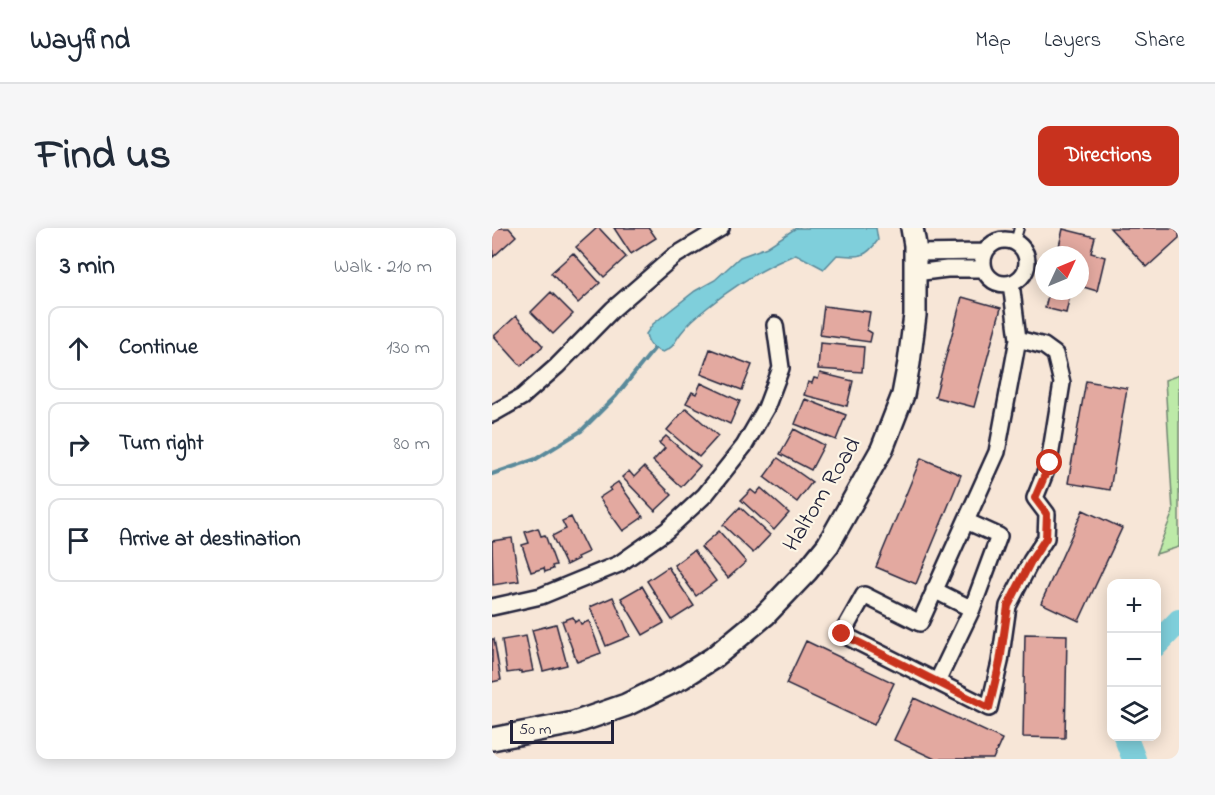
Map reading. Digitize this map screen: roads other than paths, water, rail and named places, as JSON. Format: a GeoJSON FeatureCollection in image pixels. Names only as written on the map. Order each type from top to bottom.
{"type":"FeatureCollection","features":[{"type":"Feature","properties":{"kind":"main road","name":"Haltom Road"},"geometry":{"type":"LineString","coordinates":[[492,738],[574,723],[626,705],[683,677],[713,658],[765,615],[807,571],[828,545],[882,449],[903,395],[915,315],[912,228]]}},
{"type":"Feature","properties":{"kind":"street"},"geometry":{"type":"LineString","coordinates":[[492,414],[522,397],[557,366],[613,309],[673,257],[721,228]]}},
{"type":"Feature","properties":{"kind":"street"},"geometry":{"type":"LineString","coordinates":[[1017,235],[1027,256],[1025,272],[1020,278],[1007,284],[990,279],[983,269],[984,252],[996,241],[1017,235]]}},
{"type":"Feature","properties":{"kind":"street"},"geometry":{"type":"LineString","coordinates":[[915,263],[984,252]]}},
{"type":"Feature","properties":{"kind":"street"},"geometry":{"type":"LineString","coordinates":[[915,263],[947,269],[983,269]]}},
{"type":"Feature","properties":{"kind":"street"},"geometry":{"type":"LineString","coordinates":[[1011,283],[1018,339],[997,452],[920,623],[864,595],[842,634],[989,708],[1000,662],[1008,606],[1031,561],[1046,538],[1047,514],[1035,498],[1050,463],[1062,383],[1055,354],[1044,346],[1018,339]]}},
{"type":"Feature","properties":{"kind":"street"},"geometry":{"type":"LineString","coordinates":[[492,607],[541,596],[619,564],[666,531],[705,495],[744,446],[766,408],[781,368],[775,325]]}},
{"type":"Feature","properties":{"kind":"street"},"geometry":{"type":"LineString","coordinates":[[937,682],[972,609],[999,536],[966,521]]}},
{"type":"Feature","properties":{"kind":"street"},"geometry":{"type":"LineString","coordinates":[[934,590],[972,609]]}},
{"type":"Feature","properties":{"kind":"water"},"geometry":{"type":"Polygon","coordinates":[[[796,228],[876,228],[878,240],[865,254],[837,255],[824,269],[796,254],[784,259],[718,299],[690,323],[667,350],[663,352],[654,348],[646,334],[653,324],[695,291],[715,280],[740,257],[767,247],[796,228]]]}},
{"type":"Feature","properties":{"kind":"waterway"},"geometry":{"type":"LineString","coordinates":[[492,474],[536,459],[581,431],[616,396],[654,349]]}},
{"type":"Feature","properties":{"kind":"waterway"},"geometry":{"type":"LineString","coordinates":[[1161,640],[1179,621]]}},
{"type":"Feature","properties":{"kind":"waterway"},"geometry":{"type":"LineString","coordinates":[[1127,741],[1134,759]]}}]}
